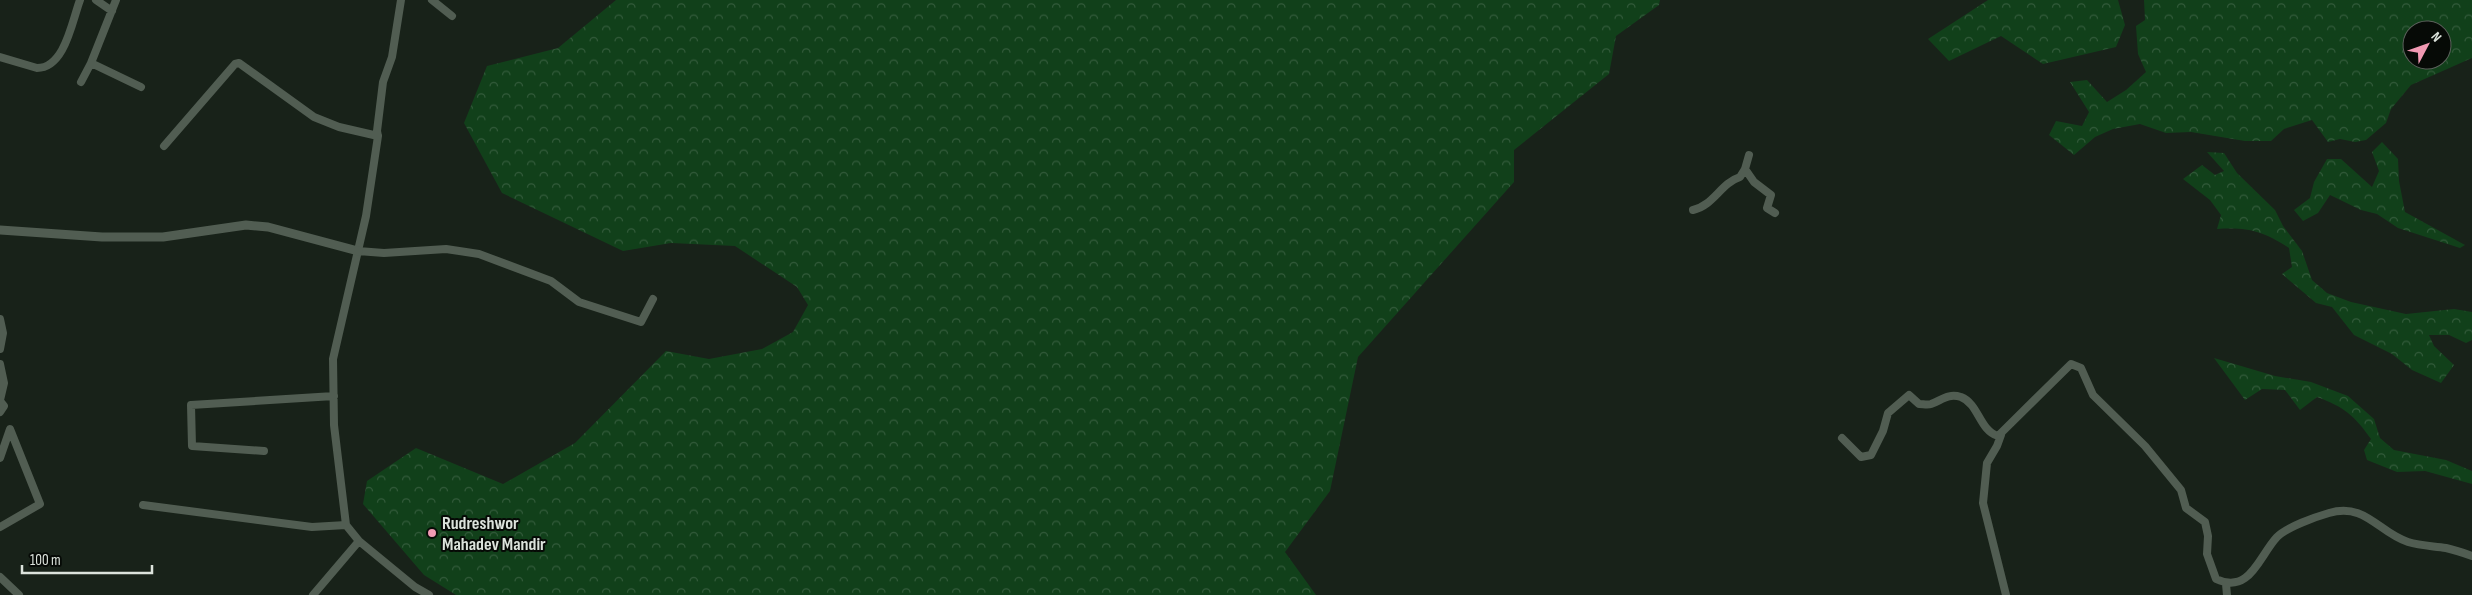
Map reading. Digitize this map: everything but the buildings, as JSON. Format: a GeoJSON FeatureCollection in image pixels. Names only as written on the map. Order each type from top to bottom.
{"type":"FeatureCollection","features":[{"type":"Feature","properties":{"kind":"street"},"geometry":{"type":"LineString","coordinates":[[0,57],[37,68],[43,68],[55,61],[62,53],[80,0]]}},
{"type":"Feature","properties":{"kind":"street"},"geometry":{"type":"LineString","coordinates":[[96,0],[112,11]]}},
{"type":"Feature","properties":{"kind":"street"},"geometry":{"type":"LineString","coordinates":[[81,82],[91,63],[116,0]]}},
{"type":"Feature","properties":{"kind":"street"},"geometry":{"type":"LineString","coordinates":[[401,0],[392,57],[383,82],[376,131],[378,136],[366,216],[333,359],[334,425],[346,525],[359,541],[415,587],[430,595]]}},
{"type":"Feature","properties":{"kind":"street"},"geometry":{"type":"LineString","coordinates":[[432,0],[452,16]]}},
{"type":"Feature","properties":{"kind":"street"},"geometry":{"type":"LineString","coordinates":[[91,63],[141,87]]}},
{"type":"Feature","properties":{"kind":"street"},"geometry":{"type":"LineString","coordinates":[[164,146],[235,64],[239,63],[314,117],[339,127],[378,136]]}},
{"type":"Feature","properties":{"kind":"street"},"geometry":{"type":"LineString","coordinates":[[1693,210],[1700,209],[1722,191],[1730,180],[1740,177],[1745,169],[1749,155]]}},
{"type":"Feature","properties":{"kind":"street"},"geometry":{"type":"LineString","coordinates":[[1745,169],[1754,182],[1771,195],[1767,208],[1775,213]]}},
{"type":"Feature","properties":{"kind":"street"},"geometry":{"type":"LineString","coordinates":[[0,230],[102,237],[163,237],[246,225],[268,227],[358,251],[384,253],[446,249],[479,254],[551,281],[579,302],[641,322],[653,299]]}},
{"type":"Feature","properties":{"kind":"street"},"geometry":{"type":"LineString","coordinates":[[0,319],[3,333],[0,349]]}},
{"type":"Feature","properties":{"kind":"street"},"geometry":{"type":"LineString","coordinates":[[0,364],[4,383],[0,401],[4,406],[0,412]]}},
{"type":"Feature","properties":{"kind":"street"},"geometry":{"type":"LineString","coordinates":[[2006,595],[1983,503],[1987,464],[2001,435],[2048,385],[2071,364],[2081,368],[2093,395],[2145,446],[2181,490],[2186,508],[2204,522],[2208,536],[2207,554],[2216,579],[2226,584],[2243,581],[2258,565],[2277,537],[2289,528],[2330,512],[2347,511],[2363,514],[2406,542],[2448,548],[2472,556]]}},
{"type":"Feature","properties":{"kind":"street"},"geometry":{"type":"LineString","coordinates":[[1842,438],[1861,457],[1871,455],[1883,430],[1888,413],[1909,395],[1919,404],[1931,404],[1943,396],[1961,397],[1975,408],[1983,424],[1994,435],[2001,435]]}},
{"type":"Feature","properties":{"kind":"street"},"geometry":{"type":"LineString","coordinates":[[264,452],[192,446],[191,405],[334,396]]}},
{"type":"Feature","properties":{"kind":"street"},"geometry":{"type":"LineString","coordinates":[[0,458],[10,429],[40,504],[0,527]]}},
{"type":"Feature","properties":{"kind":"street"},"geometry":{"type":"LineString","coordinates":[[143,505],[312,527],[346,525]]}},
{"type":"Feature","properties":{"kind":"street"},"geometry":{"type":"LineString","coordinates":[[313,595],[359,541]]}},
{"type":"Feature","properties":{"kind":"street"},"geometry":{"type":"LineString","coordinates":[[0,577],[19,595]]}},
{"type":"Feature","properties":{"kind":"street"},"geometry":{"type":"LineString","coordinates":[[2226,584],[2227,595]]}},
{"type":"Feature","properties":{"kind":"green space"},"geometry":{"type":"Polygon","coordinates":[[[616,0],[1660,0],[1659,5],[1616,36],[1609,74],[1514,150],[1514,182],[1358,357],[1330,491],[1285,552],[1316,595],[456,595],[424,575],[363,504],[367,481],[416,448],[503,484],[575,443],[666,351],[709,359],[762,349],[793,332],[808,305],[797,287],[735,246],[671,243],[623,251],[502,193],[464,123],[487,66],[558,48],[616,0]]]}},
{"type":"Feature","properties":{"kind":"green space"},"geometry":{"type":"Polygon","coordinates":[[[1988,0],[2118,0],[2125,25],[2116,47],[2043,64],[2001,36],[1949,61],[1928,39],[1988,0]]]}},
{"type":"Feature","properties":{"kind":"green space"},"geometry":{"type":"Polygon","coordinates":[[[2144,0],[2472,0],[2472,58],[2452,67],[2452,20],[2402,20],[2402,70],[2445,70],[2411,85],[2391,109],[2386,123],[2366,140],[2355,142],[2340,139],[2328,142],[2312,120],[2284,129],[2271,141],[2245,141],[2191,132],[2166,133],[2140,124],[2113,129],[2095,137],[2074,155],[2049,135],[2056,121],[2082,126],[2089,112],[2070,82],[2087,80],[2107,102],[2126,90],[2146,72],[2138,54],[2136,26],[2145,20],[2144,0]]]}},
{"type":"Feature","properties":{"kind":"green space"},"geometry":{"type":"Polygon","coordinates":[[[2382,142],[2398,159],[2399,181],[2405,212],[2465,245],[2460,248],[2398,228],[2377,214],[2361,210],[2330,195],[2318,213],[2303,221],[2294,210],[2310,198],[2314,182],[2327,159],[2341,159],[2372,187],[2379,171],[2372,152],[2382,142]]]}},
{"type":"Feature","properties":{"kind":"green space"},"geometry":{"type":"Polygon","coordinates":[[[2207,152],[2224,153],[2237,173],[2275,210],[2283,226],[2302,251],[2312,280],[2327,293],[2351,302],[2406,314],[2454,309],[2472,312],[2472,340],[2466,343],[2449,335],[2429,335],[2434,346],[2454,365],[2441,383],[2412,370],[2392,354],[2354,335],[2332,307],[2316,303],[2282,274],[2292,267],[2289,248],[2255,231],[2217,229],[2221,215],[2210,200],[2183,179],[2202,165],[2215,175],[2224,171],[2207,152]]]}},
{"type":"Feature","properties":{"kind":"green space"},"geometry":{"type":"Polygon","coordinates":[[[2214,358],[2275,376],[2311,382],[2348,396],[2374,419],[2380,438],[2394,450],[2446,460],[2472,471],[2472,484],[2425,471],[2397,472],[2367,460],[2364,450],[2371,439],[2354,418],[2341,408],[2317,397],[2300,410],[2285,390],[2262,389],[2245,400],[2214,358]]]}},
{"type":"Feature","properties":{"kind":"place","name":"Rudreshwor Mahadev Mandir"},"geometry":{"type":"Point","coordinates":[432,533]}}]}
